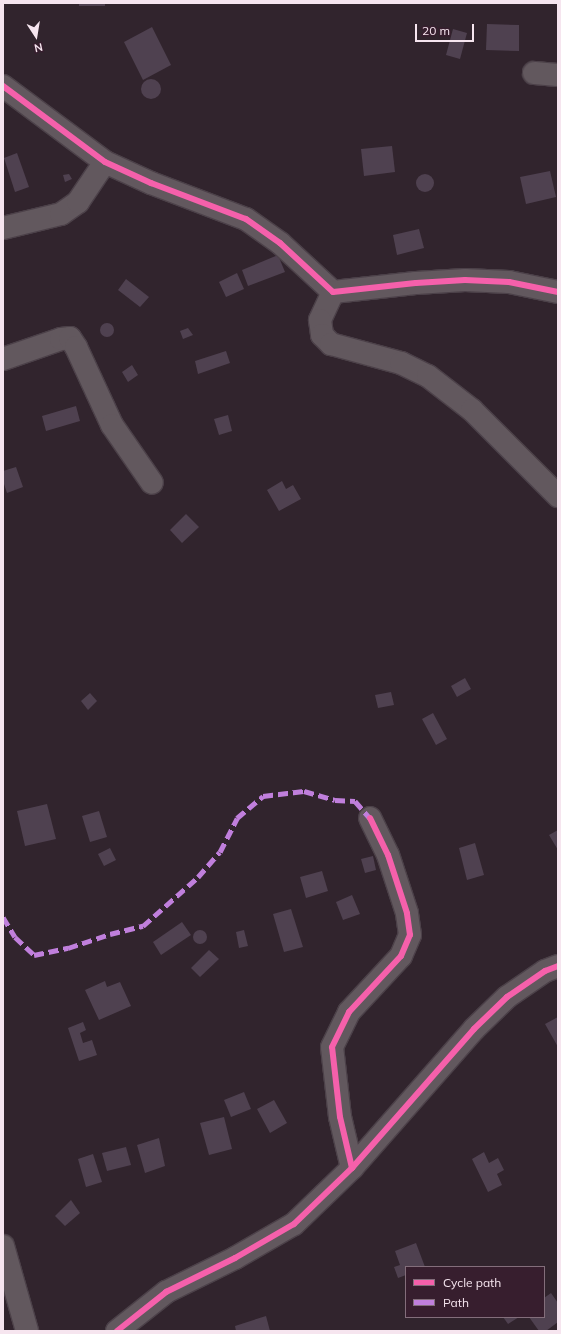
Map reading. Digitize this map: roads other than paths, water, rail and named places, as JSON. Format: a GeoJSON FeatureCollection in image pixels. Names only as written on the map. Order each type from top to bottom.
{"type":"FeatureCollection","features":[{"type":"Feature","properties":{"kind":"street"},"geometry":{"type":"LineString","coordinates":[[534,73],[558,75]]}},
{"type":"Feature","properties":{"kind":"street"},"geometry":{"type":"LineString","coordinates":[[3,86],[105,162],[151,183],[246,219],[280,244],[333,292],[416,283],[465,280],[509,282],[558,292]]}},
{"type":"Feature","properties":{"kind":"street"},"geometry":{"type":"LineString","coordinates":[[3,228],[61,214],[78,202],[105,162]]}},
{"type":"Feature","properties":{"kind":"street"},"geometry":{"type":"LineString","coordinates":[[333,292],[320,320],[322,335],[331,344],[401,363],[428,376],[472,410],[558,496]]}},
{"type":"Feature","properties":{"kind":"street"},"geometry":{"type":"LineString","coordinates":[[3,360],[61,339],[70,338],[112,426],[152,483]]}},
{"type":"Feature","properties":{"kind":"street"},"geometry":{"type":"LineString","coordinates":[[352,1168],[340,1117],[332,1047],[349,1012],[401,956],[410,935],[407,913],[388,855],[370,818]]}},
{"type":"Feature","properties":{"kind":"street"},"geometry":{"type":"LineString","coordinates":[[117,1331],[166,1292],[235,1258],[294,1224],[352,1168],[474,1029],[507,997],[545,971],[558,966]]}},
{"type":"Feature","properties":{"kind":"street"},"geometry":{"type":"LineString","coordinates":[[3,1246],[28,1331]]}}]}
